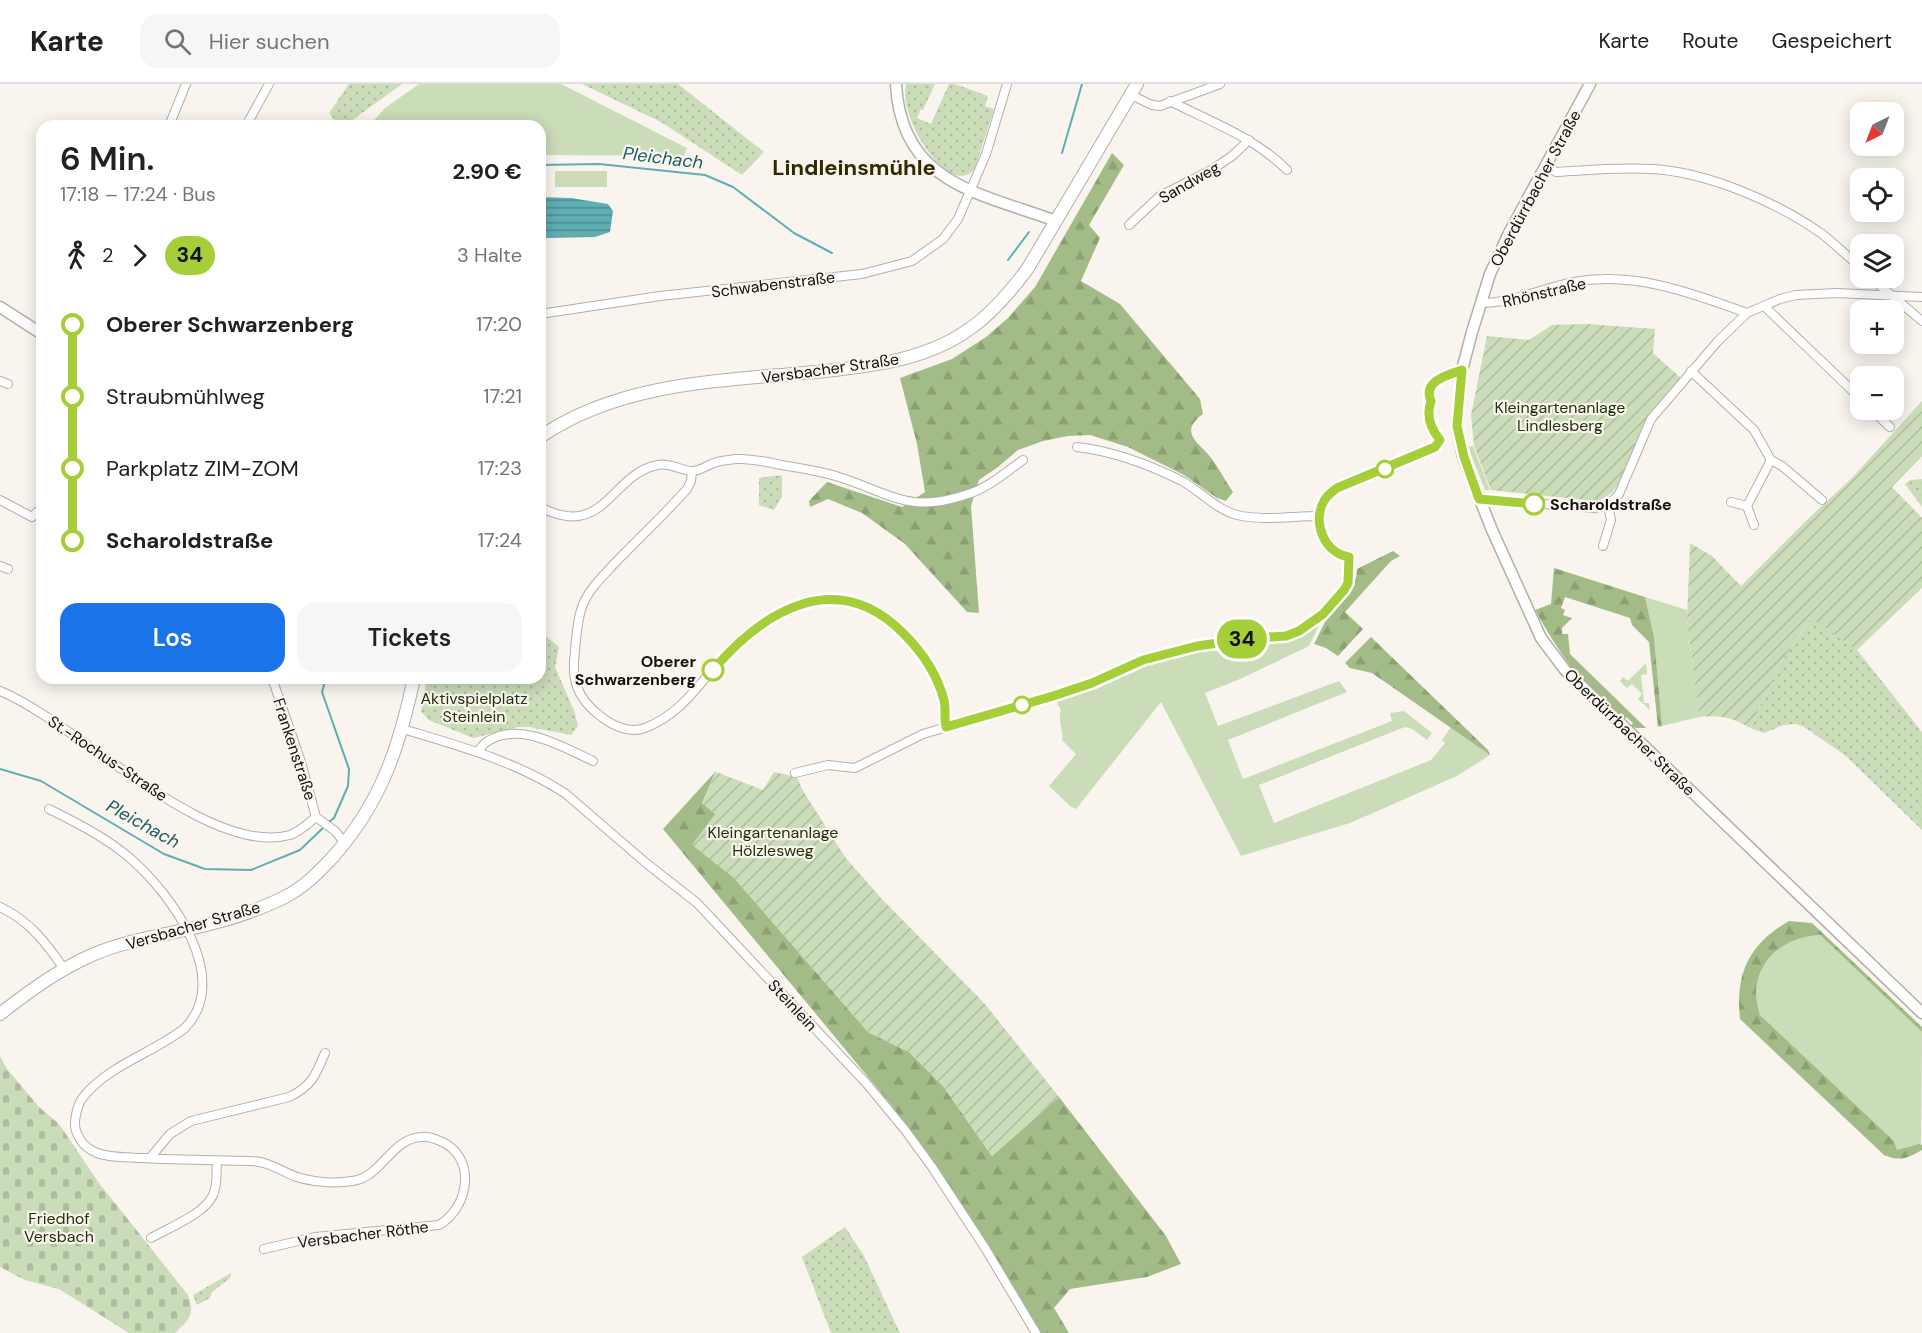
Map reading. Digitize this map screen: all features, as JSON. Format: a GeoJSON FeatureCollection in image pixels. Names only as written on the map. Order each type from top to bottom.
{"type":"FeatureCollection","features":[{"type":"Feature","properties":{"kind":"main road","name":"Versbacher Straße"},"geometry":{"type":"LineString","coordinates":[[546,433],[585,411],[636,394],[702,383],[863,366],[910,357],[968,330],[1012,290],[1028,268],[1134,89]]}},
{"type":"Feature","properties":{"kind":"main road","name":"Versbacher Straße"},"geometry":{"type":"LineString","coordinates":[[0,1014],[64,969],[102,952],[230,918],[284,897],[309,881],[345,843],[371,805],[403,729],[413,684]]}},
{"type":"Feature","properties":{"kind":"street"},"geometry":{"type":"LineString","coordinates":[[171,120],[186,84]]}},
{"type":"Feature","properties":{"kind":"street"},"geometry":{"type":"LineString","coordinates":[[249,120],[269,84]]}},
{"type":"Feature","properties":{"kind":"street"},"geometry":{"type":"LineString","coordinates":[[896,84],[903,119],[914,146],[928,165],[940,175],[970,190],[1056,221]]}},
{"type":"Feature","properties":{"kind":"street","name":"Schwabenstraße"},"geometry":{"type":"LineString","coordinates":[[546,313],[660,296],[862,274],[906,263],[927,252],[949,232],[958,219],[986,154],[1007,84]]}},
{"type":"Feature","properties":{"kind":"street"},"geometry":{"type":"LineString","coordinates":[[1134,89],[1152,105],[1160,106],[1220,84]]}},
{"type":"Feature","properties":{"kind":"street","name":"Oberdürrbacher Straße"},"geometry":{"type":"LineString","coordinates":[[1590,84],[1509,233],[1490,274],[1462,370],[1457,426],[1464,457],[1479,499],[1541,638],[1565,670],[1922,1013]]}},
{"type":"Feature","properties":{"kind":"street"},"geometry":{"type":"LineString","coordinates":[[1170,101],[1249,140],[1272,155],[1287,170]]}},
{"type":"Feature","properties":{"kind":"street","name":"Sandweg"},"geometry":{"type":"LineString","coordinates":[[1129,225],[1161,196],[1213,169],[1249,140]]}},
{"type":"Feature","properties":{"kind":"street"},"geometry":{"type":"LineString","coordinates":[[1546,165],[1556,172],[1654,169],[1710,179],[1763,200],[1819,232],[1850,258]]}},
{"type":"Feature","properties":{"kind":"street","name":"Rhönstraße"},"geometry":{"type":"LineString","coordinates":[[1480,303],[1496,303],[1575,282],[1613,279],[1643,282],[1683,291],[1747,314]]}},
{"type":"Feature","properties":{"kind":"street"},"geometry":{"type":"LineString","coordinates":[[1882,288],[1922,321]]}},
{"type":"Feature","properties":{"kind":"street"},"geometry":{"type":"LineString","coordinates":[[1479,499],[1594,508],[1608,506],[1618,494],[1651,419],[1718,340],[1747,314],[1796,295],[1888,294],[1922,297]]}},
{"type":"Feature","properties":{"kind":"street"},"geometry":{"type":"LineString","coordinates":[[1764,306],[1850,388]]}},
{"type":"Feature","properties":{"kind":"street"},"geometry":{"type":"LineString","coordinates":[[0,307],[36,330]]}},
{"type":"Feature","properties":{"kind":"street"},"geometry":{"type":"LineString","coordinates":[[1692,371],[1754,430],[1771,460],[1782,466],[1822,500]]}},
{"type":"Feature","properties":{"kind":"street"},"geometry":{"type":"LineString","coordinates":[[1883,420],[1890,427]]}},
{"type":"Feature","properties":{"kind":"street"},"geometry":{"type":"LineString","coordinates":[[1077,447],[1108,453],[1180,481],[1236,515],[1257,518],[1319,516]]}},
{"type":"Feature","properties":{"kind":"street"},"geometry":{"type":"LineString","coordinates":[[546,509],[567,515],[582,516],[600,507],[640,471],[659,464],[692,471],[720,461],[739,459],[756,461],[814,470],[883,495],[918,503],[966,495],[990,484],[1023,460]]}},
{"type":"Feature","properties":{"kind":"street"},"geometry":{"type":"LineString","coordinates":[[1746,506],[1771,460]]}},
{"type":"Feature","properties":{"kind":"street"},"geometry":{"type":"LineString","coordinates":[[692,471],[687,489],[598,581],[582,608],[573,672],[575,685],[591,709],[619,727],[633,730],[647,728],[685,704],[732,648],[753,629],[791,606],[822,600],[846,600],[867,607],[892,622],[927,661],[938,682],[944,701],[946,727]]}},
{"type":"Feature","properties":{"kind":"street"},"geometry":{"type":"LineString","coordinates":[[0,500],[32,517],[36,513]]}},
{"type":"Feature","properties":{"kind":"street"},"geometry":{"type":"LineString","coordinates":[[1731,502],[1746,506]]}},
{"type":"Feature","properties":{"kind":"street"},"geometry":{"type":"LineString","coordinates":[[1603,546],[1611,520],[1608,506]]}},
{"type":"Feature","properties":{"kind":"street"},"geometry":{"type":"LineString","coordinates":[[1746,506],[1754,525]]}},
{"type":"Feature","properties":{"kind":"street"},"geometry":{"type":"LineString","coordinates":[[795,773],[828,765],[855,768],[923,734],[1092,683],[1143,660],[1197,646],[1286,636],[1299,631],[1320,615]]}},
{"type":"Feature","properties":{"kind":"street","name":"Frankenstraße"},"geometry":{"type":"LineString","coordinates":[[274,684],[301,762],[316,817],[326,822],[345,843]]}},
{"type":"Feature","properties":{"kind":"street","name":"St.-Rochus-Straße"},"geometry":{"type":"LineString","coordinates":[[0,691],[42,714],[158,794],[233,831],[273,838],[292,834],[316,817]]}},
{"type":"Feature","properties":{"kind":"street","name":"Steinlein"},"geometry":{"type":"LineString","coordinates":[[403,729],[478,751],[532,774],[566,794],[646,863],[697,903],[867,1084],[905,1130],[985,1248],[1036,1333]]}},
{"type":"Feature","properties":{"kind":"street"},"geometry":{"type":"LineString","coordinates":[[478,751],[489,741],[518,733],[547,740],[593,761]]}},
{"type":"Feature","properties":{"kind":"street","name":"Versbacher Röthe"},"geometry":{"type":"LineString","coordinates":[[49,809],[112,844],[130,858],[162,890],[186,929],[196,952],[203,981],[197,1014],[177,1034],[123,1064],[96,1084],[81,1100],[75,1116],[77,1135],[91,1150],[104,1155],[255,1161],[310,1180],[351,1182],[371,1174],[402,1143],[412,1138],[425,1136],[436,1139],[451,1148],[459,1155],[464,1165],[466,1180],[459,1205],[452,1215],[439,1225],[315,1238],[264,1249]]}},
{"type":"Feature","properties":{"kind":"street"},"geometry":{"type":"LineString","coordinates":[[0,907],[29,925],[64,969]]}},
{"type":"Feature","properties":{"kind":"street"},"geometry":{"type":"LineString","coordinates":[[150,1158],[170,1134],[191,1121],[301,1092],[313,1079],[325,1053]]}},
{"type":"Feature","properties":{"kind":"street"},"geometry":{"type":"LineString","coordinates":[[151,1238],[198,1212],[209,1202],[215,1189],[217,1161]]}},
{"type":"Feature","properties":{"kind":"green space"},"geometry":{"type":"Polygon","coordinates":[[[349,84],[402,84],[352,120],[334,120],[329,113],[349,84]]]}},
{"type":"Feature","properties":{"kind":"green space"},"geometry":{"type":"Polygon","coordinates":[[[419,84],[561,84],[687,148],[684,156],[546,155],[546,120],[374,120],[385,108],[419,84]]]}},
{"type":"Feature","properties":{"kind":"green space"},"geometry":{"type":"Polygon","coordinates":[[[582,84],[678,84],[764,152],[742,175],[661,122],[582,84]]]}},
{"type":"Feature","properties":{"kind":"green space"},"geometry":{"type":"Polygon","coordinates":[[[906,84],[935,84],[917,118],[931,124],[949,84],[988,96],[985,106],[994,109],[975,168],[967,175],[957,176],[948,171],[930,154],[917,133],[908,111],[906,84]]]}},
{"type":"Feature","properties":{"kind":"green space"},"geometry":{"type":"Polygon","coordinates":[[[1112,153],[1124,165],[1089,225],[1100,238],[1081,281],[1120,304],[1200,399],[1203,414],[1192,427],[1193,438],[1212,459],[1233,492],[1226,501],[1217,498],[1184,475],[1128,447],[1090,435],[1043,441],[1018,450],[979,480],[971,506],[979,613],[967,612],[905,544],[862,513],[828,499],[810,507],[809,501],[827,482],[902,507],[925,492],[917,444],[900,378],[952,359],[986,337],[1008,318],[1035,287],[1112,153]]]}},
{"type":"Feature","properties":{"kind":"green space"},"geometry":{"type":"Polygon","coordinates":[[[555,171],[607,171],[607,187],[555,187],[555,171]]]}},
{"type":"Feature","properties":{"kind":"green space","name":"Kleingartenanlage Lindlesberg"},"geometry":{"type":"Polygon","coordinates":[[[1587,324],[1655,329],[1653,353],[1681,378],[1648,417],[1622,478],[1607,496],[1596,501],[1491,490],[1474,446],[1471,415],[1487,336],[1529,340],[1552,325],[1587,324]]]}},
{"type":"Feature","properties":{"kind":"green space"},"geometry":{"type":"Polygon","coordinates":[[[1922,401],[1922,456],[1892,487],[1922,518],[1922,588],[1857,650],[1811,618],[1781,662],[1750,728],[1725,718],[1699,717],[1687,620],[1690,543],[1712,556],[1741,586],[1852,478],[1922,401]]]}},
{"type":"Feature","properties":{"kind":"green space"},"geometry":{"type":"Polygon","coordinates":[[[1473,446],[1490,490],[1485,490],[1468,447],[1473,446]]]}},
{"type":"Feature","properties":{"kind":"green space"},"geometry":{"type":"Polygon","coordinates":[[[782,475],[782,497],[774,510],[759,505],[759,478],[782,475]]]}},
{"type":"Feature","properties":{"kind":"green space"},"geometry":{"type":"Polygon","coordinates":[[[1922,479],[1922,507],[1905,484],[1910,480],[1922,479]]]}},
{"type":"Feature","properties":{"kind":"green space"},"geometry":{"type":"Polygon","coordinates":[[[1393,551],[1400,556],[1391,561],[1345,612],[1363,629],[1338,656],[1314,644],[1329,616],[1350,591],[1357,569],[1393,551]]]}},
{"type":"Feature","properties":{"kind":"green space"},"geometry":{"type":"Polygon","coordinates":[[[1554,568],[1645,597],[1654,637],[1662,726],[1658,727],[1649,642],[1632,625],[1630,618],[1565,597],[1561,608],[1565,610],[1563,615],[1572,618],[1562,628],[1562,634],[1568,634],[1570,654],[1646,728],[1631,726],[1633,723],[1626,717],[1624,719],[1574,672],[1535,610],[1551,604],[1554,568]]]}},
{"type":"Feature","properties":{"kind":"green space"},"geometry":{"type":"Polygon","coordinates":[[[1645,597],[1687,610],[1699,717],[1662,726],[1654,637],[1645,597]]]}},
{"type":"Feature","properties":{"kind":"green space"},"geometry":{"type":"Polygon","coordinates":[[[1812,617],[1857,650],[1922,732],[1922,830],[1846,756],[1804,727],[1796,724],[1784,725],[1764,733],[1750,728],[1781,662],[1812,617]]]}},
{"type":"Feature","properties":{"kind":"green space"},"geometry":{"type":"Polygon","coordinates":[[[1320,623],[1309,646],[1205,693],[1218,726],[1339,681],[1347,692],[1228,740],[1243,779],[1392,721],[1390,713],[1404,711],[1432,733],[1427,740],[1412,729],[1405,727],[1259,785],[1274,823],[1431,760],[1445,743],[1442,740],[1451,727],[1490,755],[1457,776],[1350,823],[1241,856],[1161,702],[1076,809],[1049,786],[1076,754],[1062,740],[1061,710],[1056,701],[1142,664],[1191,650],[1266,640],[1282,642],[1301,635],[1320,623]]]}},
{"type":"Feature","properties":{"kind":"green space","name":"Aktivspielplatz Steinlein"},"geometry":{"type":"Polygon","coordinates":[[[546,637],[559,647],[555,667],[575,713],[578,726],[571,735],[518,727],[473,738],[429,720],[421,712],[426,684],[546,684],[546,637]]]}},
{"type":"Feature","properties":{"kind":"green space"},"geometry":{"type":"Polygon","coordinates":[[[1371,637],[1488,750],[1490,755],[1372,673],[1350,668],[1345,663],[1371,637]]]}},
{"type":"Feature","properties":{"kind":"green space"},"geometry":{"type":"Polygon","coordinates":[[[1646,663],[1647,674],[1641,675],[1644,703],[1649,703],[1650,710],[1638,699],[1642,694],[1632,684],[1627,688],[1620,681],[1623,677],[1628,681],[1646,663]]]}},
{"type":"Feature","properties":{"kind":"green space"},"geometry":{"type":"Polygon","coordinates":[[[716,771],[702,803],[716,814],[735,879],[868,1032],[909,1052],[943,1086],[992,1156],[1059,1097],[1166,1236],[1181,1264],[1147,1277],[1070,1289],[1054,1308],[1069,1333],[1038,1333],[892,1106],[663,829],[716,771]]]}},
{"type":"Feature","properties":{"kind":"green space","name":"Kleingartenanlage Hölzlesweg"},"geometry":{"type":"Polygon","coordinates":[[[716,772],[763,790],[774,772],[797,777],[802,789],[845,857],[881,898],[985,1004],[1059,1097],[992,1156],[943,1086],[909,1052],[868,1032],[735,879],[692,845],[715,814],[702,803],[716,772]]]}},
{"type":"Feature","properties":{"kind":"green space"},"geometry":{"type":"Polygon","coordinates":[[[1789,921],[1812,923],[1922,1027],[1922,1032],[1820,935],[1786,944],[1768,959],[1758,979],[1756,992],[1760,1015],[1894,1141],[1897,1150],[1919,1144],[1922,1145],[1922,1150],[1904,1158],[1884,1155],[1740,1019],[1740,988],[1748,962],[1764,940],[1789,921]]]}},
{"type":"Feature","properties":{"kind":"green space"},"geometry":{"type":"Polygon","coordinates":[[[1820,935],[1922,1032],[1921,1145],[1897,1151],[1894,1141],[1760,1015],[1756,992],[1758,979],[1768,958],[1786,944],[1820,935]]]}},
{"type":"Feature","properties":{"kind":"green space","name":"Friedhof Versbach"},"geometry":{"type":"Polygon","coordinates":[[[0,1056],[7,1069],[39,1107],[59,1124],[99,1183],[188,1295],[191,1307],[190,1316],[175,1333],[129,1333],[59,1289],[25,1280],[0,1267],[0,1056]]]}},
{"type":"Feature","properties":{"kind":"green space"},"geometry":{"type":"Polygon","coordinates":[[[845,1227],[864,1256],[900,1333],[831,1333],[802,1257],[845,1227]]]}},
{"type":"Feature","properties":{"kind":"green space"},"geometry":{"type":"Polygon","coordinates":[[[231,1273],[230,1278],[212,1292],[210,1298],[197,1305],[193,1295],[231,1273]]]}},
{"type":"Feature","properties":{"kind":"water"},"geometry":{"type":"Polygon","coordinates":[[[546,197],[571,198],[608,204],[613,211],[610,232],[595,237],[546,238],[546,197]]]}},
{"type":"Feature","properties":{"kind":"waterway","name":"Pleichach"},"geometry":{"type":"LineString","coordinates":[[1062,153],[1082,84]]}},
{"type":"Feature","properties":{"kind":"waterway","name":"Pleichach"},"geometry":{"type":"LineString","coordinates":[[546,165],[599,164],[705,175],[733,187],[794,233],[832,253]]}},
{"type":"Feature","properties":{"kind":"waterway","name":"Pleichach"},"geometry":{"type":"LineString","coordinates":[[1008,260],[1029,232]]}},
{"type":"Feature","properties":{"kind":"waterway","name":"Pleichach"},"geometry":{"type":"LineString","coordinates":[[324,684],[322,692],[349,769],[348,786],[334,818],[329,822]]}},
{"type":"Feature","properties":{"kind":"waterway","name":"Pleichach"},"geometry":{"type":"LineString","coordinates":[[0,769],[41,781],[164,854],[205,869],[251,870],[300,850],[325,826]]}},
{"type":"Feature","properties":{"kind":"bus line","name":"34"},"geometry":{"type":"LineString","coordinates":[[713,670],[753,629],[791,606],[822,600],[846,600],[867,607],[892,622],[927,661],[938,682],[944,701],[946,727],[1033,703],[1092,683],[1143,660],[1197,646],[1286,636],[1299,631],[1323,614],[1348,583],[1349,557],[1333,550],[1321,533],[1319,516],[1325,499],[1337,488],[1435,447],[1440,440],[1434,432],[1427,410],[1431,401],[1428,396],[1431,385],[1438,379],[1462,370],[1457,426],[1464,457],[1479,499],[1534,504]]}},
{"type":"Feature","properties":{"kind":"place","name":"Scharoldstraße"},"geometry":{"type":"Point","coordinates":[1534,504]}},
{"type":"Feature","properties":{"kind":"place","name":"Oberer Schwarzenberg"},"geometry":{"type":"Point","coordinates":[713,670]}},
{"type":"Feature","properties":{"kind":"district","name":"Lindleinsmühle"},"geometry":{"type":"Point","coordinates":[854,167]}}]}
